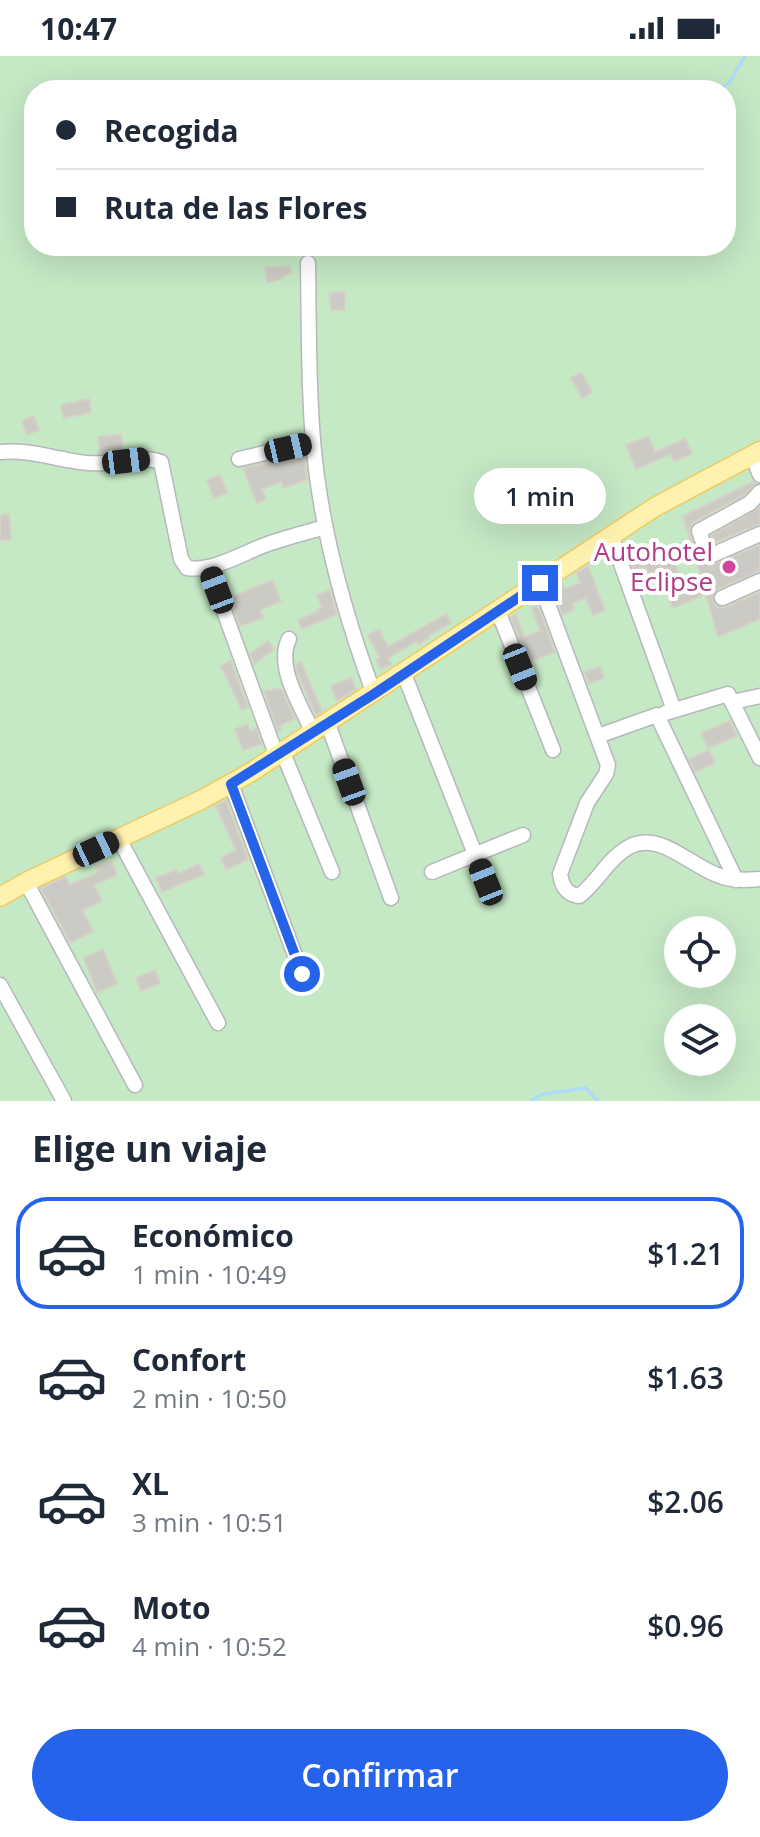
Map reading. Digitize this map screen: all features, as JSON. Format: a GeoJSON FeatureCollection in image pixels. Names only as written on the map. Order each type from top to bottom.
{"type":"FeatureCollection","features":[{"type":"Feature","properties":{"kind":"main road"},"geometry":{"type":"LineString","coordinates":[[0,897],[231,784],[374,694],[685,489],[756,453]]}},
{"type":"Feature","properties":{"kind":"street"},"geometry":{"type":"LineString","coordinates":[[308,263],[313,442],[325,527],[349,621],[374,694]]}},
{"type":"Feature","properties":{"kind":"street"},"geometry":{"type":"LineString","coordinates":[[239,459],[313,442]]}},
{"type":"Feature","properties":{"kind":"street"},"geometry":{"type":"LineString","coordinates":[[0,452],[30,451],[84,463],[150,458],[161,462],[181,559],[187,568],[197,570],[208,567],[267,544],[325,527]]}},
{"type":"Feature","properties":{"kind":"street"},"geometry":{"type":"LineString","coordinates":[[756,453],[760,475]]}},
{"type":"Feature","properties":{"kind":"street"},"geometry":{"type":"LineString","coordinates":[[760,492],[750,503],[699,531],[710,556],[760,534]]}},
{"type":"Feature","properties":{"kind":"street"},"geometry":{"type":"LineString","coordinates":[[611,536],[674,710]]}},
{"type":"Feature","properties":{"kind":"street"},"geometry":{"type":"LineString","coordinates":[[208,567],[280,755],[332,872]]}},
{"type":"Feature","properties":{"kind":"street"},"geometry":{"type":"LineString","coordinates":[[722,598],[760,581]]}},
{"type":"Feature","properties":{"kind":"street"},"geometry":{"type":"LineString","coordinates":[[540,583],[608,765],[606,774],[587,803],[560,874],[562,885],[570,894],[579,896],[589,889],[616,856],[629,847],[651,842],[672,850],[707,871],[736,880],[760,879]]}},
{"type":"Feature","properties":{"kind":"street"},"geometry":{"type":"LineString","coordinates":[[498,611],[553,750]]}},
{"type":"Feature","properties":{"kind":"street"},"geometry":{"type":"LineString","coordinates":[[289,639],[284,649],[285,663],[320,729],[391,898]]}},
{"type":"Feature","properties":{"kind":"street"},"geometry":{"type":"LineString","coordinates":[[404,674],[486,882]]}},
{"type":"Feature","properties":{"kind":"street"},"geometry":{"type":"LineString","coordinates":[[598,736],[728,694],[760,758]]}},
{"type":"Feature","properties":{"kind":"street"},"geometry":{"type":"LineString","coordinates":[[732,702],[760,696]]}},
{"type":"Feature","properties":{"kind":"street"},"geometry":{"type":"LineString","coordinates":[[657,715],[736,880]]}},
{"type":"Feature","properties":{"kind":"street"},"geometry":{"type":"LineString","coordinates":[[231,784],[302,974]]}},
{"type":"Feature","properties":{"kind":"street"},"geometry":{"type":"LineString","coordinates":[[432,872],[523,835]]}},
{"type":"Feature","properties":{"kind":"street"},"geometry":{"type":"LineString","coordinates":[[119,839],[218,1023]]}},
{"type":"Feature","properties":{"kind":"street"},"geometry":{"type":"LineString","coordinates":[[26,882],[135,1085]]}},
{"type":"Feature","properties":{"kind":"street"},"geometry":{"type":"LineString","coordinates":[[0,985],[64,1101]]}},
{"type":"Feature","properties":{"kind":"green space"},"geometry":{"type":"Polygon","coordinates":[[[0,56],[760,56],[760,1101],[0,1101],[0,56]]]}},
{"type":"Feature","properties":{"kind":"building"},"geometry":{"type":"Polygon","coordinates":[[[289,266],[291,272],[267,283],[265,268],[289,266]]]}},
{"type":"Feature","properties":{"kind":"building"},"geometry":{"type":"Polygon","coordinates":[[[345,292],[344,310],[331,310],[329,293],[345,292]]]}},
{"type":"Feature","properties":{"kind":"building"},"geometry":{"type":"Polygon","coordinates":[[[581,372],[592,392],[582,398],[571,378],[581,372]]]}},
{"type":"Feature","properties":{"kind":"building"},"geometry":{"type":"Polygon","coordinates":[[[89,399],[91,412],[64,418],[61,405],[89,399]]]}},
{"type":"Feature","properties":{"kind":"building"},"geometry":{"type":"Polygon","coordinates":[[[34,416],[39,430],[27,435],[22,421],[34,416]]]}},
{"type":"Feature","properties":{"kind":"building"},"geometry":{"type":"Polygon","coordinates":[[[121,434],[123,451],[100,453],[98,437],[121,434]]]}},
{"type":"Feature","properties":{"kind":"building"},"geometry":{"type":"Polygon","coordinates":[[[648,436],[655,452],[685,439],[692,454],[674,461],[671,454],[636,469],[626,445],[648,436]]]}},
{"type":"Feature","properties":{"kind":"building"},"geometry":{"type":"Polygon","coordinates":[[[304,454],[307,480],[283,488],[281,482],[262,489],[266,499],[257,503],[243,468],[286,461],[304,454]]]}},
{"type":"Feature","properties":{"kind":"building"},"geometry":{"type":"Polygon","coordinates":[[[220,475],[227,493],[214,498],[207,480],[220,475]]]}},
{"type":"Feature","properties":{"kind":"building"},"geometry":{"type":"Polygon","coordinates":[[[753,482],[755,484],[744,495],[694,522],[689,529],[697,555],[709,566],[760,545],[760,571],[718,589],[712,598],[716,606],[722,608],[760,592],[760,619],[718,637],[706,594],[673,608],[668,596],[673,593],[661,564],[673,559],[685,588],[702,581],[683,516],[753,482]]]}},
{"type":"Feature","properties":{"kind":"building"},"geometry":{"type":"Polygon","coordinates":[[[760,507],[760,524],[714,543],[711,536],[760,507]]]}},
{"type":"Feature","properties":{"kind":"building"},"geometry":{"type":"Polygon","coordinates":[[[9,514],[11,540],[0,540],[0,515],[9,514]]]}},
{"type":"Feature","properties":{"kind":"building"},"geometry":{"type":"Polygon","coordinates":[[[651,547],[661,569],[648,574],[645,566],[634,570],[629,557],[651,547]]]}},
{"type":"Feature","properties":{"kind":"building"},"geometry":{"type":"Polygon","coordinates":[[[588,566],[605,611],[593,615],[586,598],[572,603],[574,610],[562,614],[553,589],[561,583],[565,589],[581,583],[577,573],[588,566]]]}},
{"type":"Feature","properties":{"kind":"building"},"geometry":{"type":"Polygon","coordinates":[[[272,580],[281,601],[260,610],[263,618],[240,626],[230,598],[272,580]]]}},
{"type":"Feature","properties":{"kind":"building"},"geometry":{"type":"Polygon","coordinates":[[[330,590],[337,614],[302,629],[298,620],[319,611],[322,608],[317,595],[330,590]]]}},
{"type":"Feature","properties":{"kind":"building"},"geometry":{"type":"Polygon","coordinates":[[[538,606],[555,652],[529,662],[511,617],[516,615],[524,637],[540,631],[532,608],[538,606]]]}},
{"type":"Feature","properties":{"kind":"building"},"geometry":{"type":"Polygon","coordinates":[[[446,614],[451,623],[419,644],[417,641],[388,658],[391,664],[381,669],[376,660],[380,658],[368,635],[379,629],[388,647],[446,614]]]}},
{"type":"Feature","properties":{"kind":"building"},"geometry":{"type":"Polygon","coordinates":[[[268,641],[274,649],[254,664],[250,654],[268,641]]]}},
{"type":"Feature","properties":{"kind":"building"},"geometry":{"type":"Polygon","coordinates":[[[231,661],[248,707],[242,710],[221,666],[231,661]]]}},
{"type":"Feature","properties":{"kind":"building"},"geometry":{"type":"Polygon","coordinates":[[[301,662],[322,711],[316,715],[297,672],[296,664],[301,662]]]}},
{"type":"Feature","properties":{"kind":"building"},"geometry":{"type":"Polygon","coordinates":[[[600,667],[604,678],[589,684],[584,672],[600,667]]]}},
{"type":"Feature","properties":{"kind":"building"},"geometry":{"type":"Polygon","coordinates":[[[351,678],[356,689],[337,701],[331,686],[351,678]]]}},
{"type":"Feature","properties":{"kind":"building"},"geometry":{"type":"Polygon","coordinates":[[[279,689],[295,719],[280,725],[281,730],[278,731],[264,691],[279,689]]]}},
{"type":"Feature","properties":{"kind":"building"},"geometry":{"type":"Polygon","coordinates":[[[730,721],[737,736],[708,748],[701,733],[730,721]]]}},
{"type":"Feature","properties":{"kind":"building"},"geometry":{"type":"Polygon","coordinates":[[[248,724],[250,731],[256,729],[262,744],[243,750],[235,729],[248,724]]]}},
{"type":"Feature","properties":{"kind":"building"},"geometry":{"type":"Polygon","coordinates":[[[709,750],[715,763],[695,772],[689,759],[709,750]]]}},
{"type":"Feature","properties":{"kind":"building"},"geometry":{"type":"Polygon","coordinates":[[[226,800],[248,859],[226,870],[221,858],[236,850],[216,806],[226,800]]]}},
{"type":"Feature","properties":{"kind":"building"},"geometry":{"type":"Polygon","coordinates":[[[112,861],[117,875],[94,885],[102,901],[82,910],[93,931],[70,943],[41,888],[65,877],[70,885],[98,872],[96,867],[112,861]]]}},
{"type":"Feature","properties":{"kind":"building"},"geometry":{"type":"Polygon","coordinates":[[[199,864],[204,874],[162,892],[156,878],[176,870],[178,874],[199,864]]]}},
{"type":"Feature","properties":{"kind":"building"},"geometry":{"type":"Polygon","coordinates":[[[103,949],[117,984],[97,993],[84,958],[103,949]]]}},
{"type":"Feature","properties":{"kind":"building"},"geometry":{"type":"Polygon","coordinates":[[[155,970],[160,983],[141,991],[136,978],[155,970]]]}},
{"type":"Feature","properties":{"kind":"waterway"},"geometry":{"type":"LineString","coordinates":[[731,80],[745,56]]}},
{"type":"Feature","properties":{"kind":"waterway"},"geometry":{"type":"LineString","coordinates":[[531,1101],[542,1094],[586,1088],[598,1101]]}},
{"type":"Feature","properties":{"kind":"place","name":"Autohotel Eclipse"},"geometry":{"type":"Point","coordinates":[729,567]}},
{"type":"Feature","properties":{"kind":"route"},"geometry":{"type":"LineString","coordinates":[[302,974],[231,784],[374,694],[540,583]]}}]}
